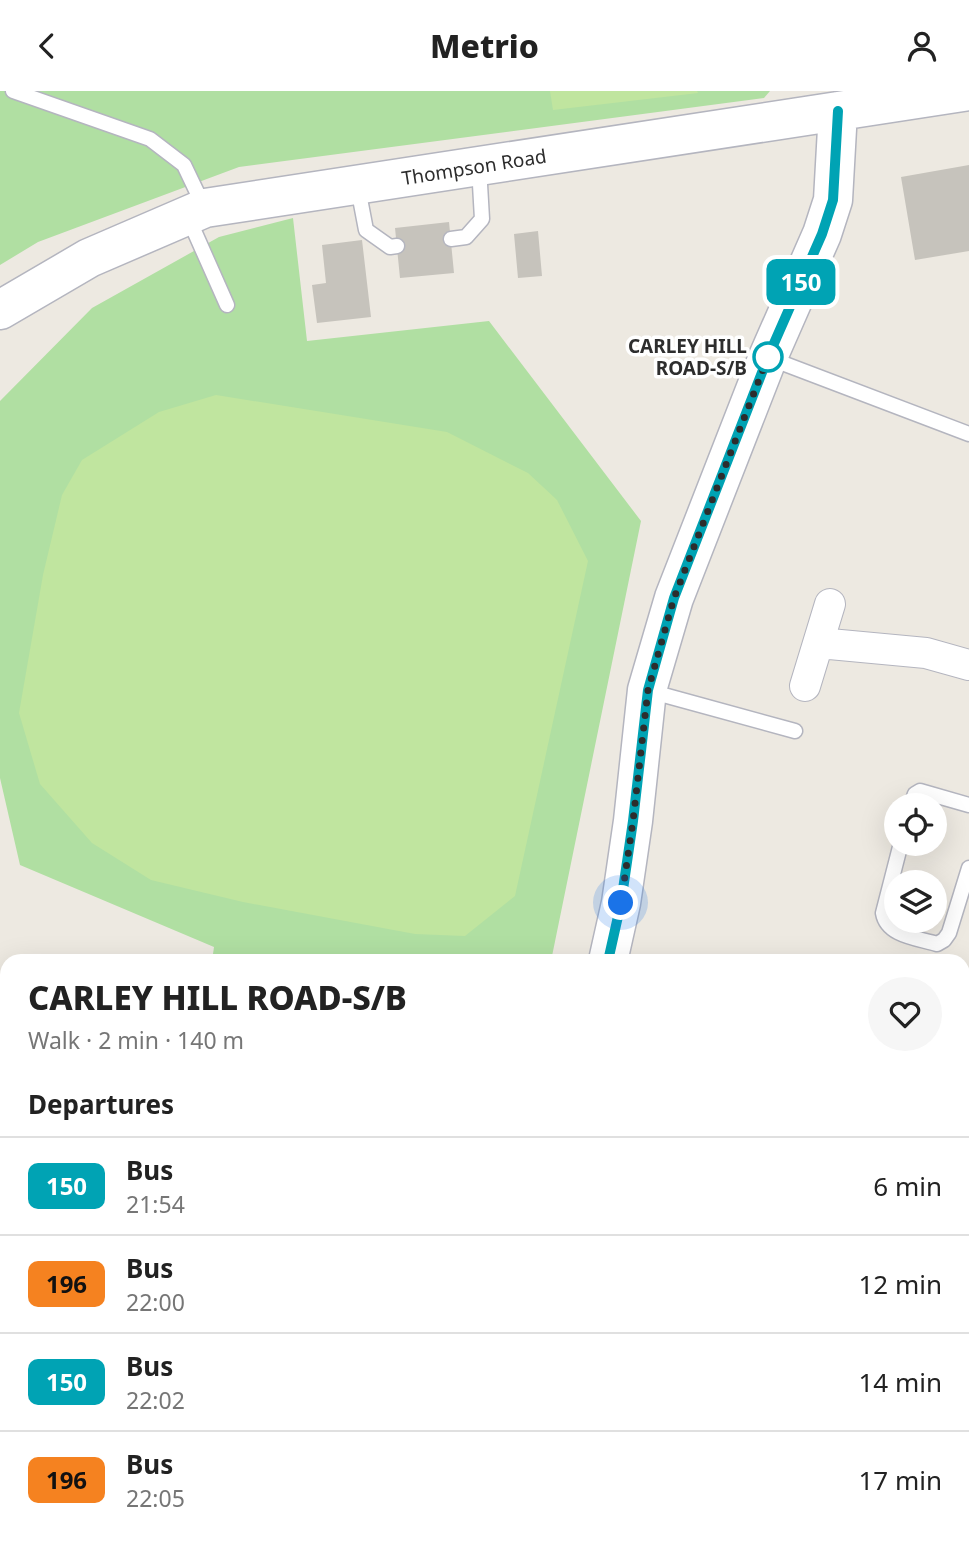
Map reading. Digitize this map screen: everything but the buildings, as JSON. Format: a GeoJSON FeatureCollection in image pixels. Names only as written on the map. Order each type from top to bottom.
{"type":"FeatureCollection","features":[{"type":"Feature","properties":{"kind":"main road","name":"Thompson Road"},"geometry":{"type":"LineString","coordinates":[[0,310],[89,258],[196,212],[479,166],[838,101],[969,91]]}},
{"type":"Feature","properties":{"kind":"main road"},"geometry":{"type":"LineString","coordinates":[[610,954],[621,903],[633,821],[648,690],[674,598],[768,357],[822,234],[833,200],[838,101]]}},
{"type":"Feature","properties":{"kind":"street"},"geometry":{"type":"LineString","coordinates":[[805,686],[830,604]]}},
{"type":"Feature","properties":{"kind":"street"},"geometry":{"type":"LineString","coordinates":[[819,643],[926,653],[969,665]]}},
{"type":"Feature","properties":{"kind":"lane"},"geometry":{"type":"LineString","coordinates":[[13,91],[150,139],[184,165],[196,212],[227,305]]}},
{"type":"Feature","properties":{"kind":"lane"},"geometry":{"type":"LineString","coordinates":[[451,239],[466,237],[482,219],[479,166]]}},
{"type":"Feature","properties":{"kind":"lane"},"geometry":{"type":"LineString","coordinates":[[358,185],[366,230],[390,247],[397,246]]}},
{"type":"Feature","properties":{"kind":"lane"},"geometry":{"type":"LineString","coordinates":[[768,357],[969,434]]}},
{"type":"Feature","properties":{"kind":"lane"},"geometry":{"type":"LineString","coordinates":[[648,690],[795,731]]}},
{"type":"Feature","properties":{"kind":"lane"},"geometry":{"type":"LineString","coordinates":[[947,798],[969,804]]}},
{"type":"Feature","properties":{"kind":"lane"},"geometry":{"type":"LineString","coordinates":[[898,856],[883,913],[885,923],[891,930],[937,944],[944,940],[963,909],[969,868]]}},
{"type":"Feature","properties":{"kind":"green space"},"geometry":{"type":"Polygon","coordinates":[[[0,91],[770,91],[764,98],[239,167],[38,242],[0,265],[0,91]]]}},
{"type":"Feature","properties":{"kind":"green space"},"geometry":{"type":"Polygon","coordinates":[[[550,91],[697,91],[698,93],[553,110],[550,91]]]}},
{"type":"Feature","properties":{"kind":"green space"},"geometry":{"type":"Polygon","coordinates":[[[293,218],[307,341],[489,321],[641,521],[552,954],[213,954],[214,947],[20,865],[0,778],[0,401],[92,308],[219,237],[293,218]]]}},
{"type":"Feature","properties":{"kind":"green space"},"geometry":{"type":"Polygon","coordinates":[[[216,395],[447,432],[528,473],[557,500],[588,561],[515,896],[465,936],[415,934],[243,902],[151,880],[92,843],[40,784],[19,713],[43,575],[62,495],[82,460],[159,412],[216,395]]]}},
{"type":"Feature","properties":{"kind":"bus line","name":"150"},"geometry":{"type":"LineString","coordinates":[[610,954],[621,903],[633,821],[648,690],[674,598],[768,357],[822,234],[833,200],[838,111]]}},
{"type":"Feature","properties":{"kind":"place","name":"CARLEY HILL ROAD-S/B"},"geometry":{"type":"Point","coordinates":[768,357]}},
{"type":"Feature","properties":{"kind":"route"},"geometry":{"type":"LineString","coordinates":[[621,903],[648,690],[674,598],[768,357]]}}]}
